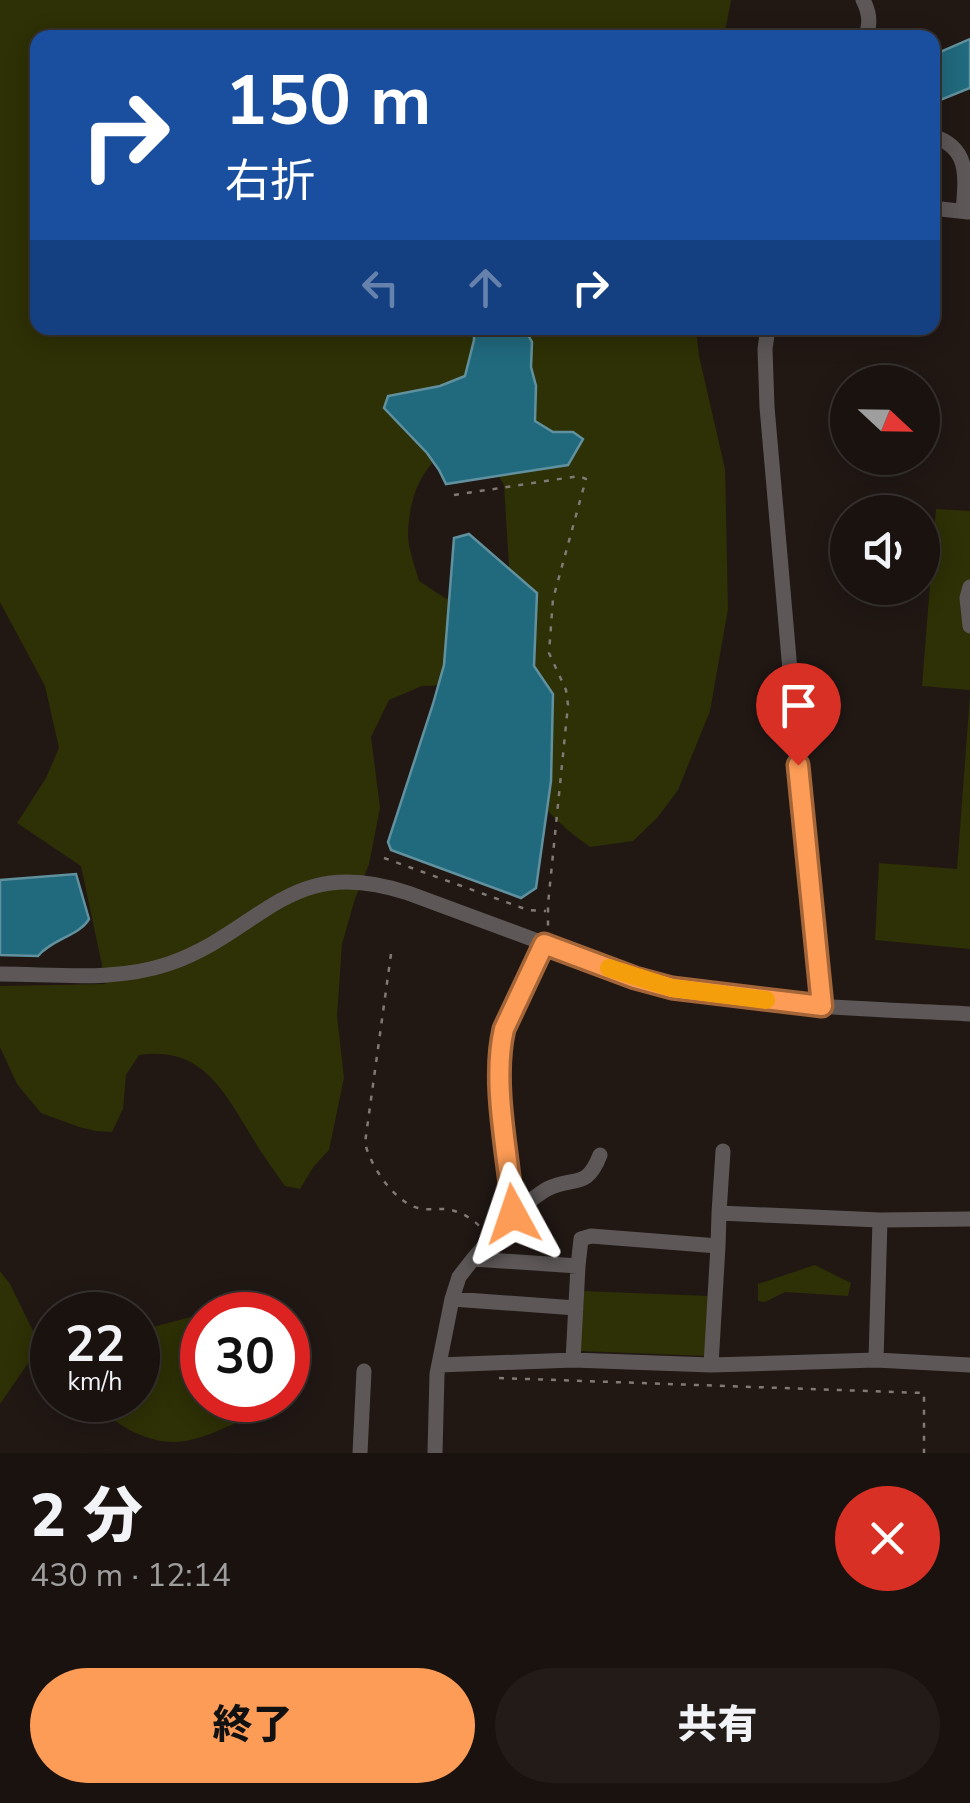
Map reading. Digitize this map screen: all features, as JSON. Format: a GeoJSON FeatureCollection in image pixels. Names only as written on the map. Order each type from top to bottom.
{"type":"FeatureCollection","features":[{"type":"Feature","properties":{"kind":"street"},"geometry":{"type":"LineString","coordinates":[[863,0],[868,10],[867,30]]}},
{"type":"Feature","properties":{"kind":"street"},"geometry":{"type":"LineString","coordinates":[[940,138],[956,147],[964,161],[966,212],[940,209]]}},
{"type":"Feature","properties":{"kind":"street"},"geometry":{"type":"LineString","coordinates":[[767,335],[766,407],[822,1006]]}},
{"type":"Feature","properties":{"kind":"street"},"geometry":{"type":"LineString","coordinates":[[970,587],[970,626]]}},
{"type":"Feature","properties":{"kind":"street"},"geometry":{"type":"LineString","coordinates":[[0,974],[104,975],[144,971],[194,954],[290,894],[327,882],[384,885],[635,978],[672,988],[822,1006],[970,1014]]}},
{"type":"Feature","properties":{"kind":"street"},"geometry":{"type":"LineString","coordinates":[[513,1214],[500,1096],[501,1040],[544,944]]}},
{"type":"Feature","properties":{"kind":"street"},"geometry":{"type":"LineString","coordinates":[[711,1365],[724,1151]]}},
{"type":"Feature","properties":{"kind":"street"},"geometry":{"type":"LineString","coordinates":[[435,1453],[437,1374],[459,1277],[513,1214],[550,1188],[588,1178],[600,1156]]}},
{"type":"Feature","properties":{"kind":"street"},"geometry":{"type":"LineString","coordinates":[[719,1213],[880,1220],[970,1219]]}},
{"type":"Feature","properties":{"kind":"street"},"geometry":{"type":"LineString","coordinates":[[876,1360],[880,1220]]}},
{"type":"Feature","properties":{"kind":"street"},"geometry":{"type":"LineString","coordinates":[[573,1360],[581,1239],[590,1236],[718,1246]]}},
{"type":"Feature","properties":{"kind":"street"},"geometry":{"type":"LineString","coordinates":[[473,1259],[578,1266]]}},
{"type":"Feature","properties":{"kind":"street"},"geometry":{"type":"LineString","coordinates":[[452,1299],[576,1308]]}},
{"type":"Feature","properties":{"kind":"street"},"geometry":{"type":"LineString","coordinates":[[440,1364],[573,1360],[711,1365],[876,1360],[970,1365]]}},
{"type":"Feature","properties":{"kind":"street"},"geometry":{"type":"LineString","coordinates":[[360,1453],[364,1371]]}},
{"type":"Feature","properties":{"kind":"path"},"geometry":{"type":"LineString","coordinates":[[454,495],[579,476],[586,479],[553,599],[549,653],[566,690],[568,705],[548,936],[544,944]]}},
{"type":"Feature","properties":{"kind":"path"},"geometry":{"type":"LineString","coordinates":[[384,858],[528,910],[548,911]]}},
{"type":"Feature","properties":{"kind":"path"},"geometry":{"type":"LineString","coordinates":[[392,954],[364,1142],[366,1151],[371,1164],[408,1204],[420,1209],[458,1212],[492,1237]]}},
{"type":"Feature","properties":{"kind":"path"},"geometry":{"type":"LineString","coordinates":[[486,1377],[924,1393],[924,1453]]}},
{"type":"Feature","properties":{"kind":"shaded area"},"geometry":{"type":"Polygon","coordinates":[[[0,0],[731,0],[725,30],[30,30],[30,335],[697,335],[725,469],[728,609],[710,711],[678,790],[633,841],[590,847],[532,793],[456,685],[422,686],[389,700],[371,737],[380,808],[369,864],[342,944],[337,1016],[344,1078],[329,1150],[300,1189],[285,1186],[216,1083],[191,1062],[177,1056],[139,1055],[126,1075],[123,1109],[112,1132],[79,1127],[41,1113],[17,1084],[0,1047],[0,986],[106,984],[81,866],[17,823],[46,778],[59,748],[45,686],[0,602],[0,0]],[[441,455],[433,463],[416,490],[410,512],[409,546],[419,581],[445,598],[464,603],[499,582],[509,566],[504,485],[491,463],[441,455]]]}},
{"type":"Feature","properties":{"kind":"shaded area"},"geometry":{"type":"Polygon","coordinates":[[[940,509],[970,511],[970,690],[922,686],[928,605],[940,605],[940,509]]]}},
{"type":"Feature","properties":{"kind":"shaded area"},"geometry":{"type":"Polygon","coordinates":[[[970,695],[970,949],[875,940],[879,863],[957,869],[970,695]]]}},
{"type":"Feature","properties":{"kind":"shaded area"},"geometry":{"type":"Polygon","coordinates":[[[815,1265],[851,1283],[848,1296],[785,1292],[765,1302],[758,1301],[758,1284],[815,1265]]]}},
{"type":"Feature","properties":{"kind":"shaded area"},"geometry":{"type":"Polygon","coordinates":[[[0,1271],[30,1325],[30,1360],[0,1404],[0,1271]]]}},
{"type":"Feature","properties":{"kind":"shaded area"},"geometry":{"type":"Polygon","coordinates":[[[582,1291],[709,1296],[707,1356],[580,1351],[582,1291]]]}},
{"type":"Feature","properties":{"kind":"shaded area"},"geometry":{"type":"Polygon","coordinates":[[[180,1320],[180,1422],[236,1422],[206,1435],[174,1442],[148,1438],[118,1422],[160,1422],[160,1325],[180,1320]]]}},
{"type":"Feature","properties":{"kind":"water"},"geometry":{"type":"Polygon","coordinates":[[[970,39],[970,88],[940,100],[940,52],[970,39]]]}},
{"type":"Feature","properties":{"kind":"water"},"geometry":{"type":"Polygon","coordinates":[[[474,335],[528,335],[536,386],[535,421],[553,432],[573,432],[583,439],[568,465],[446,484],[427,453],[384,408],[388,396],[440,386],[465,376],[474,335]]]}},
{"type":"Feature","properties":{"kind":"water"},"geometry":{"type":"Polygon","coordinates":[[[469,534],[537,593],[534,666],[553,694],[551,781],[536,888],[521,898],[391,850],[388,842],[444,665],[454,538],[469,534]]]}},
{"type":"Feature","properties":{"kind":"water"},"geometry":{"type":"Polygon","coordinates":[[[76,874],[89,919],[85,925],[38,956],[0,955],[0,880],[76,874]]]}},
{"type":"Feature","properties":{"kind":"slow traffic"},"geometry":{"type":"LineString","coordinates":[[609,968],[672,988],[766,1000]]}},
{"type":"Feature","properties":{"kind":"route"},"geometry":{"type":"LineString","coordinates":[[513,1214],[500,1096],[501,1040],[544,944],[672,988],[822,1006],[798,765]]}}]}
